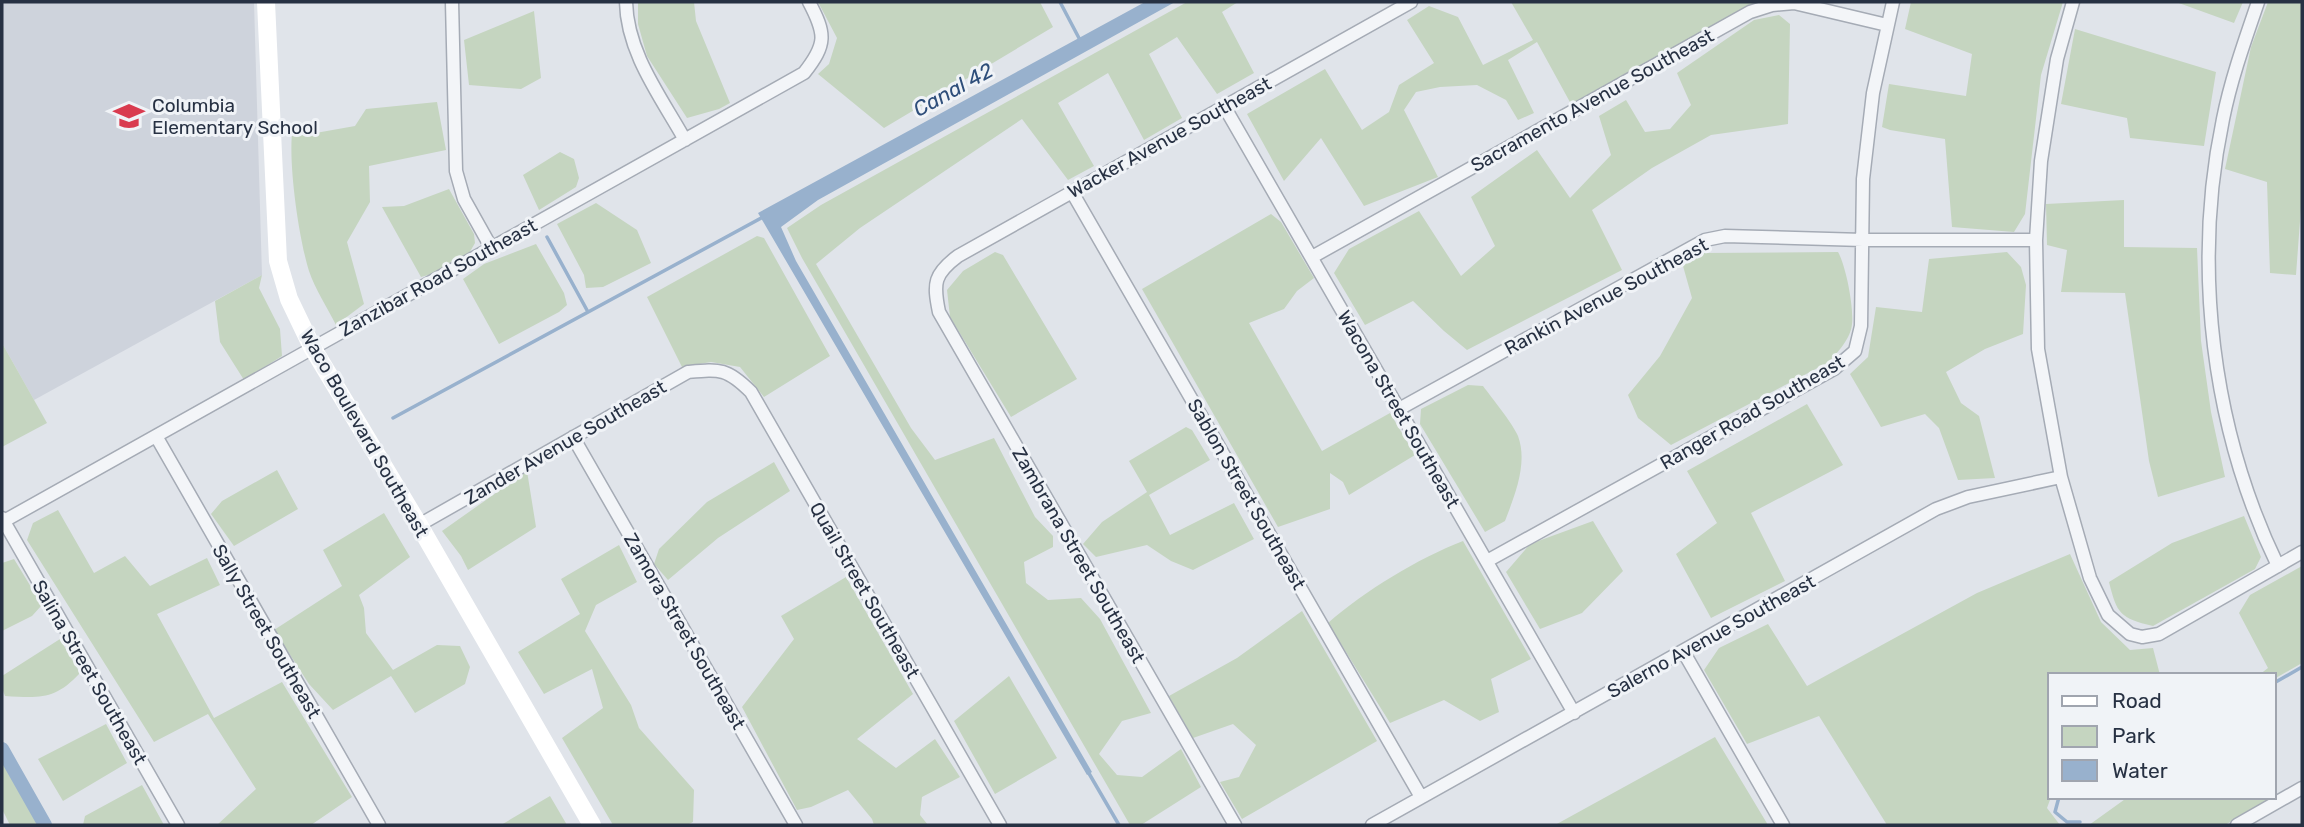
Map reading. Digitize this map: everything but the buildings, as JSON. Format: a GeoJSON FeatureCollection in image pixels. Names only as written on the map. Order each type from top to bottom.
{"type":"FeatureCollection","features":[{"type":"Feature","properties":{"kind":"street","name":"Waco Boulevard Southeast"},"geometry":{"type":"LineString","coordinates":[[266,2],[278,261],[289,299],[312,347],[419,525],[592,825]]}},
{"type":"Feature","properties":{"kind":"street"},"geometry":{"type":"LineString","coordinates":[[452,2],[456,172],[464,199],[492,249]]}},
{"type":"Feature","properties":{"kind":"street"},"geometry":{"type":"LineString","coordinates":[[626,2],[626,14],[634,47],[685,140]]}},
{"type":"Feature","properties":{"kind":"street","name":"Zanzibar Road Southeast"},"geometry":{"type":"LineString","coordinates":[[3,520],[804,73],[819,53],[822,36],[818,19],[809,2]]}},
{"type":"Feature","properties":{"kind":"street","name":"Wacker Avenue Southeast"},"geometry":{"type":"LineString","coordinates":[[936,281],[943,267],[958,256],[1411,2]]}},
{"type":"Feature","properties":{"kind":"street","name":"Ranger Road Southeast"},"geometry":{"type":"LineString","coordinates":[[1487,561],[1834,369],[1855,351],[1861,326],[1863,179],[1873,93],[1893,2]]}},
{"type":"Feature","properties":{"kind":"street"},"geometry":{"type":"LineString","coordinates":[[2073,2],[2057,59],[2040,161],[2036,240],[2038,349],[2061,477],[2090,578],[2108,615],[2130,634],[2142,637],[2159,634],[2302,552]]}},
{"type":"Feature","properties":{"kind":"street"},"geometry":{"type":"LineString","coordinates":[[2258,2],[2237,63],[2222,121],[2211,202],[2209,282],[2216,358],[2227,424],[2242,480],[2278,566]]}},
{"type":"Feature","properties":{"kind":"street","name":"Sacramento Avenue Southeast"},"geometry":{"type":"LineString","coordinates":[[1312,257],[1750,12],[1772,5],[1794,3],[1887,25]]}},
{"type":"Feature","properties":{"kind":"street","name":"Wacona Street Southeast"},"geometry":{"type":"LineString","coordinates":[[1224,106],[1574,713]]}},
{"type":"Feature","properties":{"kind":"street","name":"Sablon Street Southeast"},"geometry":{"type":"LineString","coordinates":[[1072,192],[1421,797]]}},
{"type":"Feature","properties":{"kind":"street","name":"Rankin Avenue Southeast"},"geometry":{"type":"LineString","coordinates":[[1399,409],[1705,240],[1725,236],[1863,240],[2036,240]]}},
{"type":"Feature","properties":{"kind":"street","name":"Zambrana Street Southeast"},"geometry":{"type":"LineString","coordinates":[[936,281],[935,295],[939,312],[1235,825]]}},
{"type":"Feature","properties":{"kind":"street","name":"Zander Avenue Southeast"},"geometry":{"type":"LineString","coordinates":[[419,525],[688,372],[716,369]]}},
{"type":"Feature","properties":{"kind":"street","name":"Quail Street Southeast"},"geometry":{"type":"LineString","coordinates":[[716,369],[735,377],[751,392],[1000,825]]}},
{"type":"Feature","properties":{"kind":"street","name":"Sally Street Southeast"},"geometry":{"type":"LineString","coordinates":[[156,436],[379,825]]}},
{"type":"Feature","properties":{"kind":"street","name":"Zamora Street Southeast"},"geometry":{"type":"LineString","coordinates":[[573,437],[796,825]]}},
{"type":"Feature","properties":{"kind":"street","name":"Salerno Avenue Southeast"},"geometry":{"type":"LineString","coordinates":[[1372,825],[1936,509],[1968,497],[2061,477]]}},
{"type":"Feature","properties":{"kind":"street","name":"Salina Street Southeast"},"geometry":{"type":"LineString","coordinates":[[3,520],[178,825]]}},
{"type":"Feature","properties":{"kind":"street"},"geometry":{"type":"LineString","coordinates":[[1683,651],[1783,825]]}},
{"type":"Feature","properties":{"kind":"street"},"geometry":{"type":"LineString","coordinates":[[2237,825],[2302,788]]}},
{"type":"Feature","properties":{"kind":"shaded area","name":"Columbia Elementary School"},"geometry":{"type":"Polygon","coordinates":[[[2,2],[254,2],[262,275],[34,400],[2,343],[2,2]]]}},
{"type":"Feature","properties":{"kind":"green space"},"geometry":{"type":"Polygon","coordinates":[[[638,2],[694,2],[696,21],[730,103],[687,118],[647,56],[638,24],[638,2]]]}},
{"type":"Feature","properties":{"kind":"green space"},"geometry":{"type":"Polygon","coordinates":[[[818,2],[1040,2],[1053,27],[884,128],[818,74],[829,64],[837,38],[818,2]]]}},
{"type":"Feature","properties":{"kind":"green space"},"geometry":{"type":"Polygon","coordinates":[[[1187,2],[1238,2],[1222,12],[1254,73],[1217,94],[1177,37],[1149,54],[1182,118],[1144,140],[1108,73],[1058,103],[1094,166],[1068,180],[1022,119],[860,228],[816,264],[911,428],[935,460],[994,438],[1035,517],[1053,536],[1053,547],[1024,562],[1026,583],[1048,600],[1081,598],[1100,619],[1151,713],[1122,721],[1099,754],[1117,775],[1142,777],[1181,749],[1201,787],[1141,825],[1130,825],[787,228],[821,205],[1187,2]]]}},
{"type":"Feature","properties":{"kind":"green space"},"geometry":{"type":"Polygon","coordinates":[[[1511,2],[1756,2],[1571,104],[1537,42],[1508,60],[1534,113],[1518,120],[1506,100],[1477,85],[1440,87],[1416,92],[1404,110],[1438,177],[1364,206],[1321,138],[1284,181],[1247,114],[1325,69],[1362,130],[1389,112],[1399,85],[1434,63],[1407,20],[1429,6],[1458,17],[1483,65],[1533,40],[1511,2]]]}},
{"type":"Feature","properties":{"kind":"green space"},"geometry":{"type":"Polygon","coordinates":[[[1911,2],[2063,2],[2041,75],[2025,214],[2014,232],[1952,227],[1945,139],[1882,127],[1889,84],[1966,96],[1972,54],[1905,29],[1911,2]]]}},
{"type":"Feature","properties":{"kind":"green space"},"geometry":{"type":"Polygon","coordinates":[[[2176,2],[2243,2],[2234,23],[2176,2]]]}},
{"type":"Feature","properties":{"kind":"green space"},"geometry":{"type":"Polygon","coordinates":[[[2268,2],[2302,2],[2302,194],[2296,275],[2270,273],[2267,182],[2225,169],[2251,47],[2268,2]]]}},
{"type":"Feature","properties":{"kind":"green space"},"geometry":{"type":"Polygon","coordinates":[[[534,11],[541,78],[521,89],[469,85],[464,40],[534,11]]]}},
{"type":"Feature","properties":{"kind":"green space"},"geometry":{"type":"Polygon","coordinates":[[[1779,15],[1790,24],[1788,124],[1711,135],[1652,168],[1592,210],[1622,270],[1467,350],[1413,301],[1365,325],[1334,273],[1349,249],[1419,211],[1461,276],[1495,246],[1471,197],[1537,150],[1570,198],[1611,155],[1599,116],[1626,100],[1645,132],[1670,129],[1691,105],[1677,73],[1754,20],[1779,15]]]}},
{"type":"Feature","properties":{"kind":"green space"},"geometry":{"type":"Polygon","coordinates":[[[2075,29],[2216,72],[2204,146],[2130,138],[2127,118],[2061,104],[2075,29]]]}},
{"type":"Feature","properties":{"kind":"green space"},"geometry":{"type":"Polygon","coordinates":[[[437,102],[446,150],[369,166],[370,202],[347,242],[364,304],[336,325],[314,284],[305,257],[293,178],[293,126],[310,134],[355,126],[366,109],[437,102]]]}},
{"type":"Feature","properties":{"kind":"green space"},"geometry":{"type":"Polygon","coordinates":[[[560,152],[574,159],[579,178],[576,187],[539,210],[523,175],[560,152]]]}},
{"type":"Feature","properties":{"kind":"green space"},"geometry":{"type":"Polygon","coordinates":[[[449,189],[474,234],[475,243],[468,255],[421,277],[382,207],[404,206],[449,189]]]}},
{"type":"Feature","properties":{"kind":"green space"},"geometry":{"type":"Polygon","coordinates":[[[2124,200],[2124,247],[2197,248],[2201,341],[2211,412],[2225,477],[2158,497],[2149,461],[2125,293],[2061,292],[2067,250],[2047,245],[2046,204],[2124,200]]]}},
{"type":"Feature","properties":{"kind":"green space"},"geometry":{"type":"Polygon","coordinates":[[[596,203],[637,230],[651,263],[603,287],[586,288],[584,275],[557,224],[596,203]]]}},
{"type":"Feature","properties":{"kind":"green space"},"geometry":{"type":"Polygon","coordinates":[[[1271,214],[1281,222],[1314,278],[1297,291],[1284,309],[1249,323],[1322,451],[1390,413],[1415,455],[1349,495],[1343,482],[1330,473],[1330,509],[1278,527],[1142,289],[1271,214]]]}},
{"type":"Feature","properties":{"kind":"green space"},"geometry":{"type":"Polygon","coordinates":[[[757,236],[764,238],[830,356],[764,397],[740,367],[711,362],[682,367],[647,297],[757,236]]]}},
{"type":"Feature","properties":{"kind":"green space"},"geometry":{"type":"Polygon","coordinates":[[[536,244],[564,293],[567,305],[499,344],[463,279],[484,264],[536,244]]]}},
{"type":"Feature","properties":{"kind":"green space"},"geometry":{"type":"Polygon","coordinates":[[[995,252],[1003,255],[1077,379],[1011,417],[950,317],[947,290],[963,271],[995,252]]]}},
{"type":"Feature","properties":{"kind":"green space"},"geometry":{"type":"Polygon","coordinates":[[[1838,252],[1849,287],[1852,324],[1847,340],[1829,362],[1671,445],[1638,418],[1628,395],[1660,356],[1692,298],[1683,266],[1701,253],[1838,252]]]}},
{"type":"Feature","properties":{"kind":"green space"},"geometry":{"type":"Polygon","coordinates":[[[2007,252],[2021,267],[2026,285],[2023,334],[1985,349],[1946,372],[1961,403],[1979,416],[1995,478],[1958,480],[1939,428],[1925,414],[1881,427],[1850,374],[1868,357],[1876,307],[1922,312],[1929,259],[2007,252]]]}},
{"type":"Feature","properties":{"kind":"green space"},"geometry":{"type":"Polygon","coordinates":[[[262,275],[259,288],[280,329],[282,356],[244,380],[220,342],[215,301],[262,275]]]}},
{"type":"Feature","properties":{"kind":"green space"},"geometry":{"type":"Polygon","coordinates":[[[2,343],[47,423],[2,447],[2,343]]]}},
{"type":"Feature","properties":{"kind":"green space"},"geometry":{"type":"Polygon","coordinates":[[[1468,385],[1483,386],[1512,425],[1521,446],[1519,479],[1505,521],[1485,532],[1420,424],[1421,409],[1468,385]]]}},
{"type":"Feature","properties":{"kind":"green space"},"geometry":{"type":"Polygon","coordinates":[[[1807,404],[1843,465],[1751,513],[1785,581],[1711,618],[1676,554],[1717,523],[1687,471],[1807,404]]]}},
{"type":"Feature","properties":{"kind":"green space"},"geometry":{"type":"Polygon","coordinates":[[[1186,427],[1192,430],[1210,460],[1149,495],[1170,535],[1234,503],[1254,539],[1193,570],[1171,561],[1147,545],[1096,557],[1083,544],[1102,522],[1147,492],[1129,461],[1186,427]]]}},
{"type":"Feature","properties":{"kind":"green space"},"geometry":{"type":"Polygon","coordinates":[[[774,462],[790,491],[718,538],[668,580],[654,564],[659,549],[707,502],[774,462]]]}},
{"type":"Feature","properties":{"kind":"green space"},"geometry":{"type":"Polygon","coordinates":[[[277,470],[298,509],[234,546],[211,514],[222,501],[277,470]]]}},
{"type":"Feature","properties":{"kind":"green space"},"geometry":{"type":"Polygon","coordinates":[[[527,471],[536,527],[468,570],[442,531],[527,471]]]}},
{"type":"Feature","properties":{"kind":"green space"},"geometry":{"type":"Polygon","coordinates":[[[58,510],[94,573],[125,556],[150,586],[207,558],[220,585],[157,614],[214,718],[282,682],[352,797],[311,825],[217,825],[256,789],[208,714],[154,742],[27,540],[33,523],[58,510]]]}},
{"type":"Feature","properties":{"kind":"green space"},"geometry":{"type":"Polygon","coordinates":[[[384,513],[410,557],[359,595],[364,608],[366,633],[393,670],[437,645],[460,646],[470,667],[465,684],[415,713],[391,676],[333,710],[309,684],[274,630],[342,586],[323,550],[384,513]]]}},
{"type":"Feature","properties":{"kind":"green space"},"geometry":{"type":"Polygon","coordinates":[[[2244,516],[2261,557],[2255,569],[2153,626],[2127,617],[2118,608],[2109,582],[2172,543],[2244,516]]]}},
{"type":"Feature","properties":{"kind":"green space"},"geometry":{"type":"Polygon","coordinates":[[[1593,521],[1623,571],[1582,613],[1540,629],[1506,572],[1530,544],[1593,521]]]}},
{"type":"Feature","properties":{"kind":"green space"},"geometry":{"type":"Polygon","coordinates":[[[1463,541],[1531,659],[1491,679],[1499,712],[1480,721],[1444,700],[1390,723],[1328,623],[1392,576],[1463,541]]]}},
{"type":"Feature","properties":{"kind":"green space"},"geometry":{"type":"Polygon","coordinates":[[[619,545],[637,582],[596,605],[585,631],[631,705],[639,728],[694,790],[693,822],[687,825],[613,825],[562,738],[603,708],[592,669],[544,694],[518,652],[580,614],[561,579],[619,545]]]}},
{"type":"Feature","properties":{"kind":"green space"},"geometry":{"type":"Polygon","coordinates":[[[2070,554],[2101,622],[2130,650],[2153,648],[2159,673],[2048,673],[2048,799],[2050,799],[2047,808],[2060,825],[1887,825],[1819,716],[1747,744],[1704,670],[1719,648],[1768,624],[1807,686],[1977,593],[2070,554]]]}},
{"type":"Feature","properties":{"kind":"green space"},"geometry":{"type":"Polygon","coordinates":[[[14,559],[42,605],[32,616],[2,631],[2,563],[14,559]]]}},
{"type":"Feature","properties":{"kind":"green space"},"geometry":{"type":"Polygon","coordinates":[[[2302,566],[2302,663],[2276,678],[2276,673],[2262,673],[2268,668],[2239,613],[2250,595],[2302,566]]]}},
{"type":"Feature","properties":{"kind":"green space"},"geometry":{"type":"Polygon","coordinates":[[[846,577],[913,694],[857,739],[896,768],[935,739],[960,777],[922,797],[920,815],[928,825],[874,825],[848,790],[811,807],[797,810],[742,707],[794,639],[781,616],[846,577]]]}},
{"type":"Feature","properties":{"kind":"green space"},"geometry":{"type":"Polygon","coordinates":[[[1302,611],[1377,741],[1242,819],[1220,782],[1239,777],[1256,745],[1233,724],[1193,738],[1169,696],[1237,658],[1302,611]]]}},
{"type":"Feature","properties":{"kind":"green space"},"geometry":{"type":"Polygon","coordinates":[[[60,639],[80,673],[55,693],[38,697],[5,696],[2,676],[60,639]]]}},
{"type":"Feature","properties":{"kind":"green space"},"geometry":{"type":"Polygon","coordinates":[[[1009,676],[1057,758],[995,794],[954,721],[1009,676]]]}},
{"type":"Feature","properties":{"kind":"green space"},"geometry":{"type":"Polygon","coordinates":[[[106,724],[127,763],[63,801],[38,759],[106,724]]]}},
{"type":"Feature","properties":{"kind":"green space"},"geometry":{"type":"Polygon","coordinates":[[[1715,737],[1768,825],[1555,825],[1715,737]]]}},
{"type":"Feature","properties":{"kind":"green space"},"geometry":{"type":"Polygon","coordinates":[[[2,758],[39,825],[10,825],[2,809],[2,758]]]}},
{"type":"Feature","properties":{"kind":"green space"},"geometry":{"type":"Polygon","coordinates":[[[142,785],[164,825],[83,825],[85,816],[142,785]]]}},
{"type":"Feature","properties":{"kind":"green space"},"geometry":{"type":"Polygon","coordinates":[[[550,796],[567,825],[501,825],[550,796]]]}},
{"type":"Feature","properties":{"kind":"green space"},"geometry":{"type":"Polygon","coordinates":[[[2125,799],[2270,799],[2225,825],[2089,825],[2125,799]]]}},
{"type":"Feature","properties":{"kind":"water"},"geometry":{"type":"Polygon","coordinates":[[[1145,2],[1175,2],[818,200],[781,227],[796,261],[1092,772],[1087,775],[758,213],[1145,2]]]}},
{"type":"Feature","properties":{"kind":"waterway"},"geometry":{"type":"LineString","coordinates":[[1060,2],[1080,40]]}},
{"type":"Feature","properties":{"kind":"waterway"},"geometry":{"type":"LineString","coordinates":[[393,418],[765,216]]}},
{"type":"Feature","properties":{"kind":"waterway"},"geometry":{"type":"LineString","coordinates":[[547,237],[588,312]]}},
{"type":"Feature","properties":{"kind":"waterway"},"geometry":{"type":"LineString","coordinates":[[2276,682],[2302,667]]}},
{"type":"Feature","properties":{"kind":"waterway"},"geometry":{"type":"LineString","coordinates":[[2,749],[45,825]]}},
{"type":"Feature","properties":{"kind":"waterway"},"geometry":{"type":"LineString","coordinates":[[1087,770],[1119,825]]}},
{"type":"Feature","properties":{"kind":"waterway"},"geometry":{"type":"LineString","coordinates":[[2058,799],[2055,812],[2067,822],[2080,822]]}},
{"type":"Feature","properties":{"kind":"place","name":"Columbia Elementary School"},"geometry":{"type":"Point","coordinates":[129,116]}},
{"type":"Feature","properties":{"kind":"water label","name":"Canal 42"},"geometry":{"type":"Point","coordinates":[953,90]}}]}
